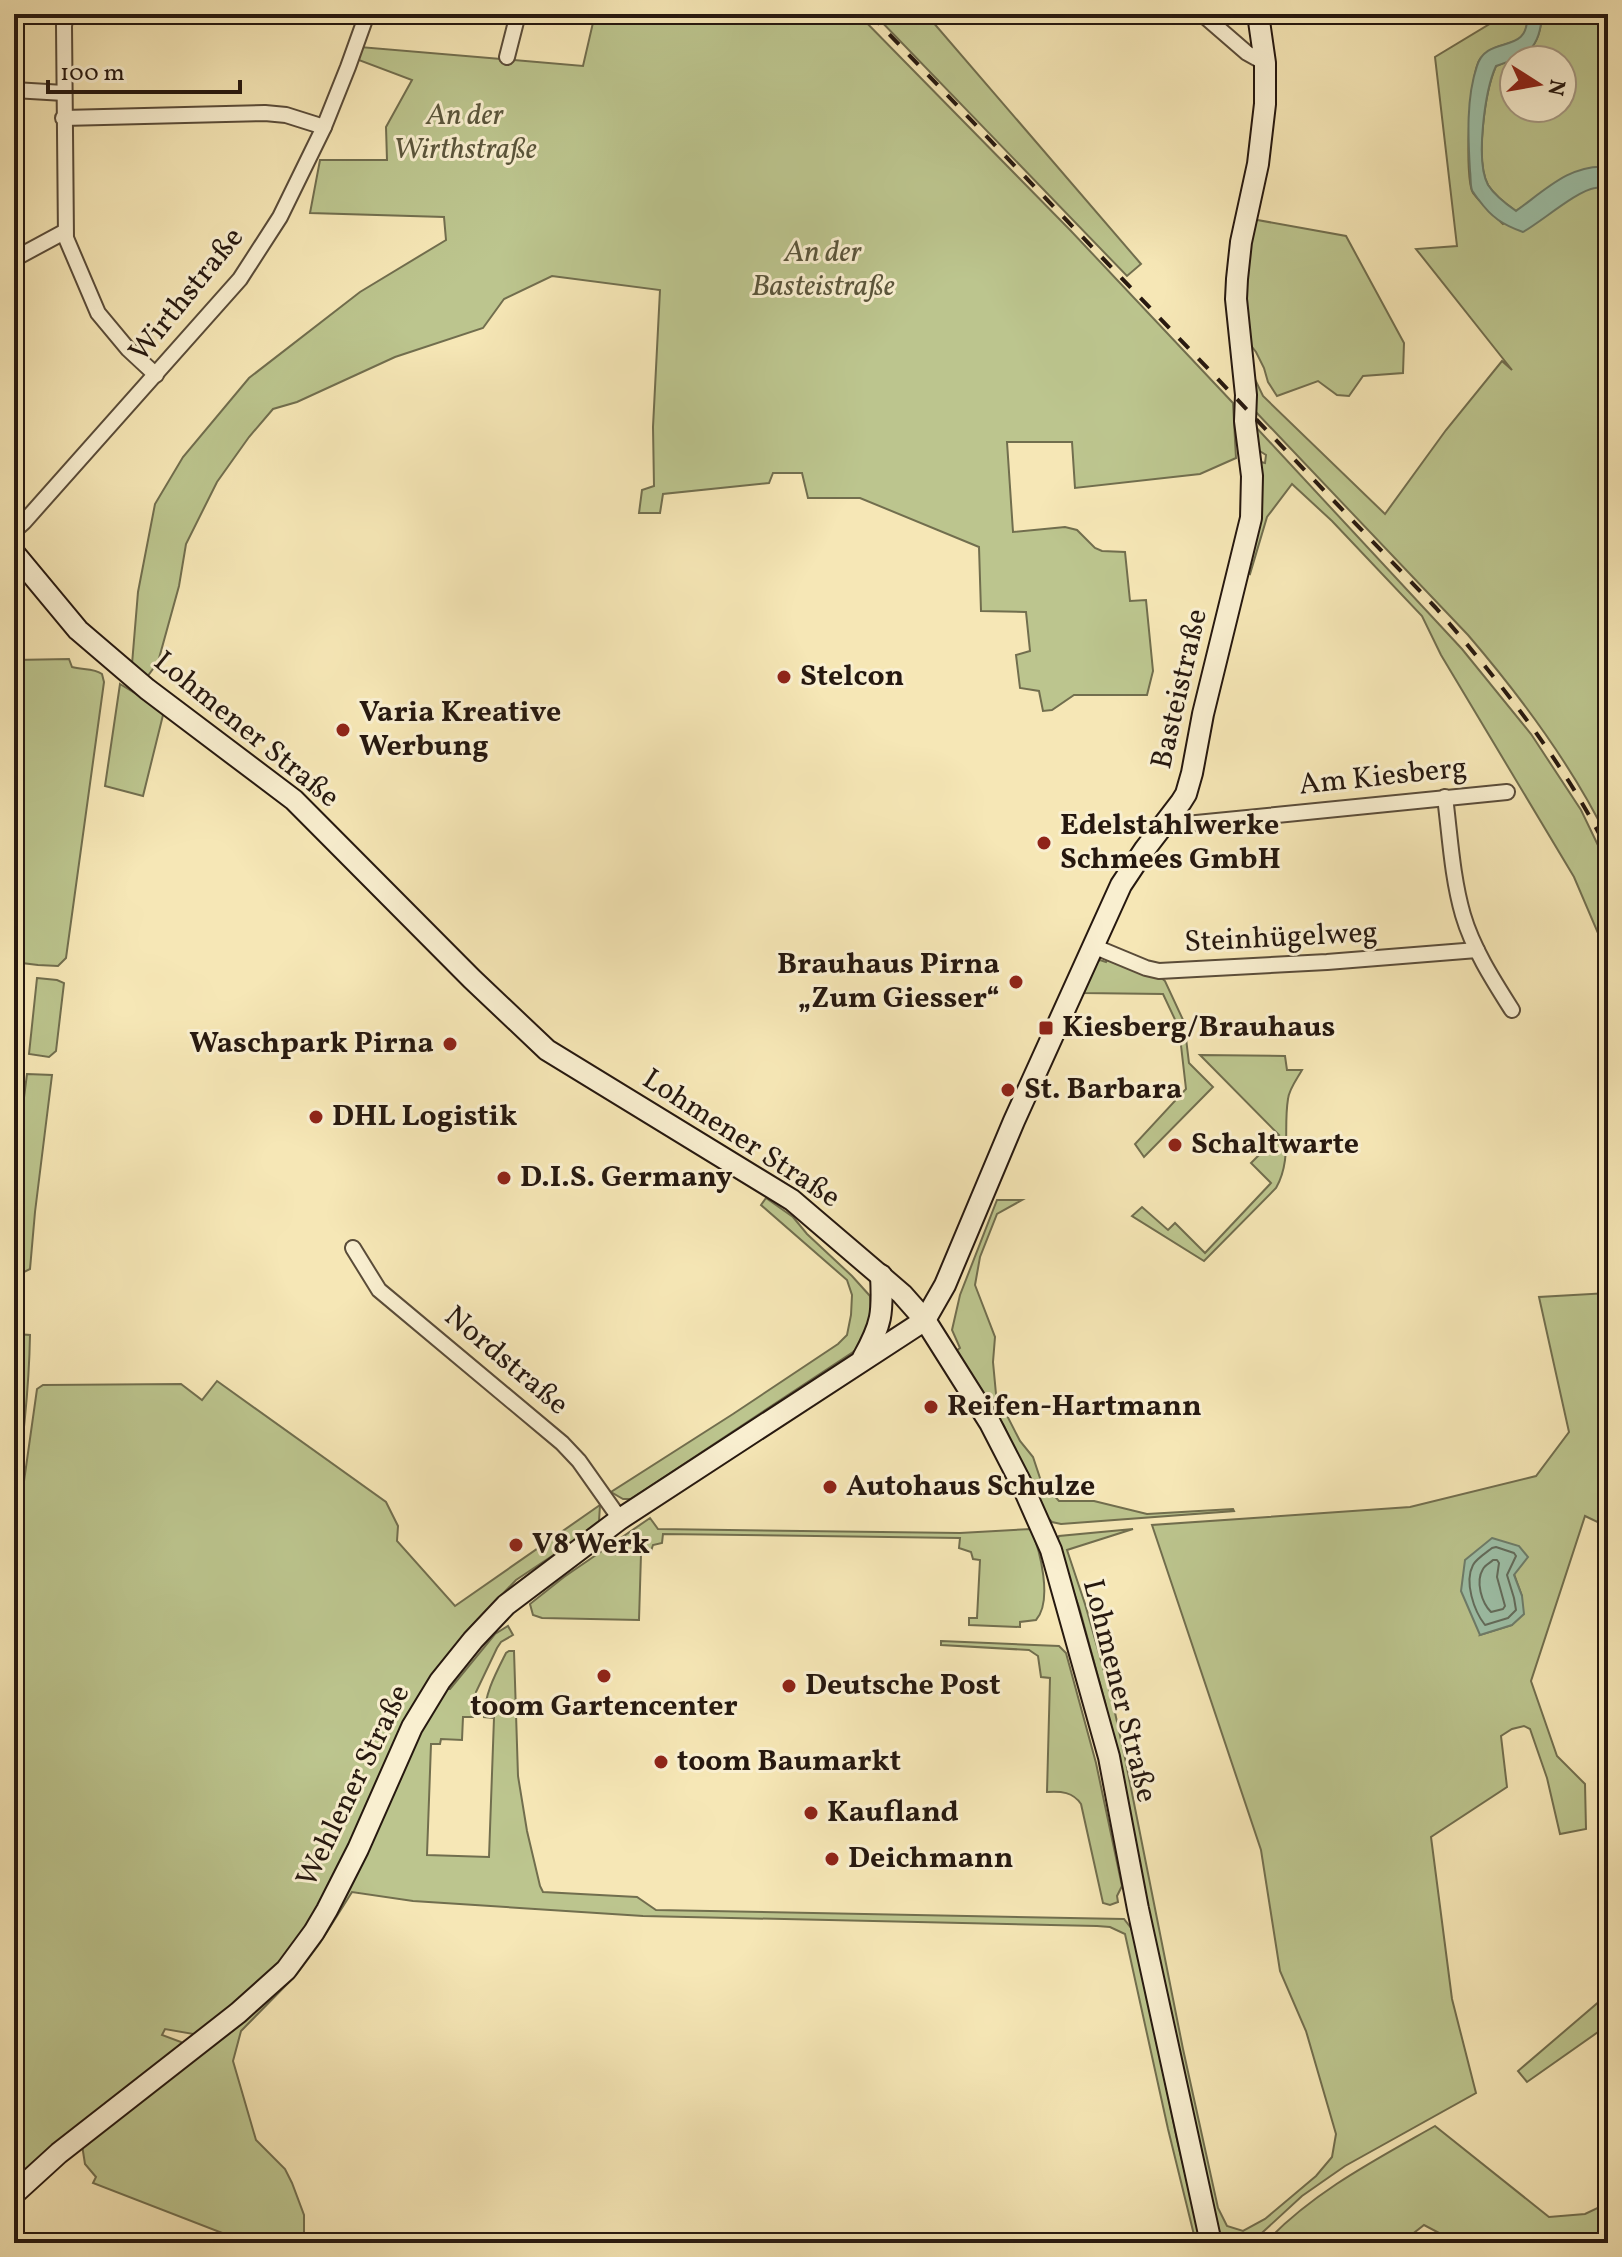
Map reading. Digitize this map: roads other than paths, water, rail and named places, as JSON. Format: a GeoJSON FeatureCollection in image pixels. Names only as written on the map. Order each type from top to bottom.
{"type":"FeatureCollection","features":[{"type":"Feature","properties":{"kind":"main road","name":"Basteistraße"},"geometry":{"type":"LineString","coordinates":[[925,1320],[945,1285],[1014,1121],[1121,885],[1190,785],[1201,724],[1251,518],[1252,476],[1236,299],[1241,242],[1258,164],[1265,104],[1265,63],[1258,14]]}},
{"type":"Feature","properties":{"kind":"main road","name":"Lohmener Straße"},"geometry":{"type":"LineString","coordinates":[[14,553],[78,630],[147,689],[294,800],[547,1050],[785,1195],[881,1275],[925,1320],[990,1423],[1051,1550],[1109,1757],[1138,1909],[1211,2243]]}},
{"type":"Feature","properties":{"kind":"main road"},"geometry":{"type":"LineString","coordinates":[[861,1361],[877,1334],[883,1308],[881,1275]]}},
{"type":"Feature","properties":{"kind":"main road","name":"Wehlener Straße"},"geometry":{"type":"LineString","coordinates":[[14,2194],[59,2153],[238,2013],[286,1970],[327,1910],[358,1849],[412,1727],[440,1681],[506,1605],[620,1519],[925,1320]]}},
{"type":"Feature","properties":{"kind":"street"},"geometry":{"type":"LineString","coordinates":[[66,14],[64,232],[98,313],[128,349],[156,375]]}},
{"type":"Feature","properties":{"kind":"street","name":"Wirthstraße"},"geometry":{"type":"LineString","coordinates":[[14,531],[240,279],[280,217],[324,127],[367,14]]}},
{"type":"Feature","properties":{"kind":"street"},"geometry":{"type":"LineString","coordinates":[[507,57],[518,14]]}},
{"type":"Feature","properties":{"kind":"street"},"geometry":{"type":"LineString","coordinates":[[1202,14],[1247,53],[1265,63]]}},
{"type":"Feature","properties":{"kind":"street"},"geometry":{"type":"LineString","coordinates":[[14,90],[64,93]]}},
{"type":"Feature","properties":{"kind":"street"},"geometry":{"type":"LineString","coordinates":[[63,118],[265,113],[286,115],[324,127]]}},
{"type":"Feature","properties":{"kind":"street"},"geometry":{"type":"LineString","coordinates":[[14,259],[64,232]]}},
{"type":"Feature","properties":{"kind":"street","name":"Am Kiesberg"},"geometry":{"type":"LineString","coordinates":[[1171,816],[1186,824],[1507,792]]}},
{"type":"Feature","properties":{"kind":"street"},"geometry":{"type":"LineString","coordinates":[[1445,797],[1463,916],[1477,950],[1512,1010]]}},
{"type":"Feature","properties":{"kind":"street","name":"Steinhügelweg"},"geometry":{"type":"LineString","coordinates":[[1093,946],[1159,971],[1477,950]]}},
{"type":"Feature","properties":{"kind":"street","name":"Nordstraße"},"geometry":{"type":"LineString","coordinates":[[353,1248],[379,1290],[562,1443],[579,1461],[620,1519]]}},
{"type":"Feature","properties":{"kind":"water"},"geometry":{"type":"Polygon","coordinates":[[[1527,14],[1542,14],[1534,44],[1506,44],[1522,36],[1527,14]]]}},
{"type":"Feature","properties":{"kind":"water"},"geometry":{"type":"Polygon","coordinates":[[[1498,47],[1498,65],[1488,91],[1482,160],[1488,185],[1497,196],[1516,211],[1570,174],[1582,169],[1608,167],[1608,188],[1595,188],[1579,194],[1523,232],[1493,216],[1472,191],[1469,158],[1471,91],[1477,66],[1489,50],[1498,47]]]}},
{"type":"Feature","properties":{"kind":"water"},"geometry":{"type":"Polygon","coordinates":[[[1492,1538],[1519,1546],[1528,1557],[1514,1575],[1522,1596],[1524,1614],[1512,1625],[1480,1635],[1461,1591],[1465,1560],[1492,1538]]]}},
{"type":"Feature","properties":{"kind":"railway"},"geometry":{"type":"LineString","coordinates":[[870,14],[1436,608],[1530,724],[1572,786],[1608,851]]}},
{"type":"Feature","properties":{"kind":"place","name":"Stelcon"},"geometry":{"type":"Point","coordinates":[784,677]}},
{"type":"Feature","properties":{"kind":"place","name":"Varia Kreative Werbung"},"geometry":{"type":"Point","coordinates":[343,730]}},
{"type":"Feature","properties":{"kind":"place","name":"Edelstahlwerke Schmees GmbH"},"geometry":{"type":"Point","coordinates":[1044,843]}},
{"type":"Feature","properties":{"kind":"place","name":"Brauhaus Pirna „Zum Giesser“"},"geometry":{"type":"Point","coordinates":[1016,982]}},
{"type":"Feature","properties":{"kind":"place","name":"Kiesberg/Brauhaus"},"geometry":{"type":"Point","coordinates":[1046,1028]}},
{"type":"Feature","properties":{"kind":"place","name":"Waschpark Pirna"},"geometry":{"type":"Point","coordinates":[450,1044]}},
{"type":"Feature","properties":{"kind":"place","name":"St. Barbara"},"geometry":{"type":"Point","coordinates":[1008,1090]}},
{"type":"Feature","properties":{"kind":"place","name":"DHL Logistik"},"geometry":{"type":"Point","coordinates":[316,1117]}},
{"type":"Feature","properties":{"kind":"place","name":"Schaltwarte"},"geometry":{"type":"Point","coordinates":[1175,1145]}},
{"type":"Feature","properties":{"kind":"place","name":"D.I.S. Germany"},"geometry":{"type":"Point","coordinates":[504,1178]}},
{"type":"Feature","properties":{"kind":"place","name":"Reifen-Hartmann"},"geometry":{"type":"Point","coordinates":[931,1407]}},
{"type":"Feature","properties":{"kind":"place","name":"Autohaus Schulze"},"geometry":{"type":"Point","coordinates":[830,1487]}},
{"type":"Feature","properties":{"kind":"place","name":"V8 Werk"},"geometry":{"type":"Point","coordinates":[516,1545]}},
{"type":"Feature","properties":{"kind":"place","name":"toom Gartencenter"},"geometry":{"type":"Point","coordinates":[604,1676]}},
{"type":"Feature","properties":{"kind":"place","name":"Deutsche Post"},"geometry":{"type":"Point","coordinates":[789,1686]}},
{"type":"Feature","properties":{"kind":"place","name":"toom Baumarkt"},"geometry":{"type":"Point","coordinates":[661,1762]}},
{"type":"Feature","properties":{"kind":"place","name":"Kaufland"},"geometry":{"type":"Point","coordinates":[811,1813]}},
{"type":"Feature","properties":{"kind":"place","name":"Deichmann"},"geometry":{"type":"Point","coordinates":[832,1859]}},
{"type":"Feature","properties":{"kind":"park label","name":"An der Wirthstraße"},"geometry":{"type":"Point","coordinates":[465,133]}},
{"type":"Feature","properties":{"kind":"park label","name":"An der Basteistraße"},"geometry":{"type":"Point","coordinates":[823,270]}}]}
